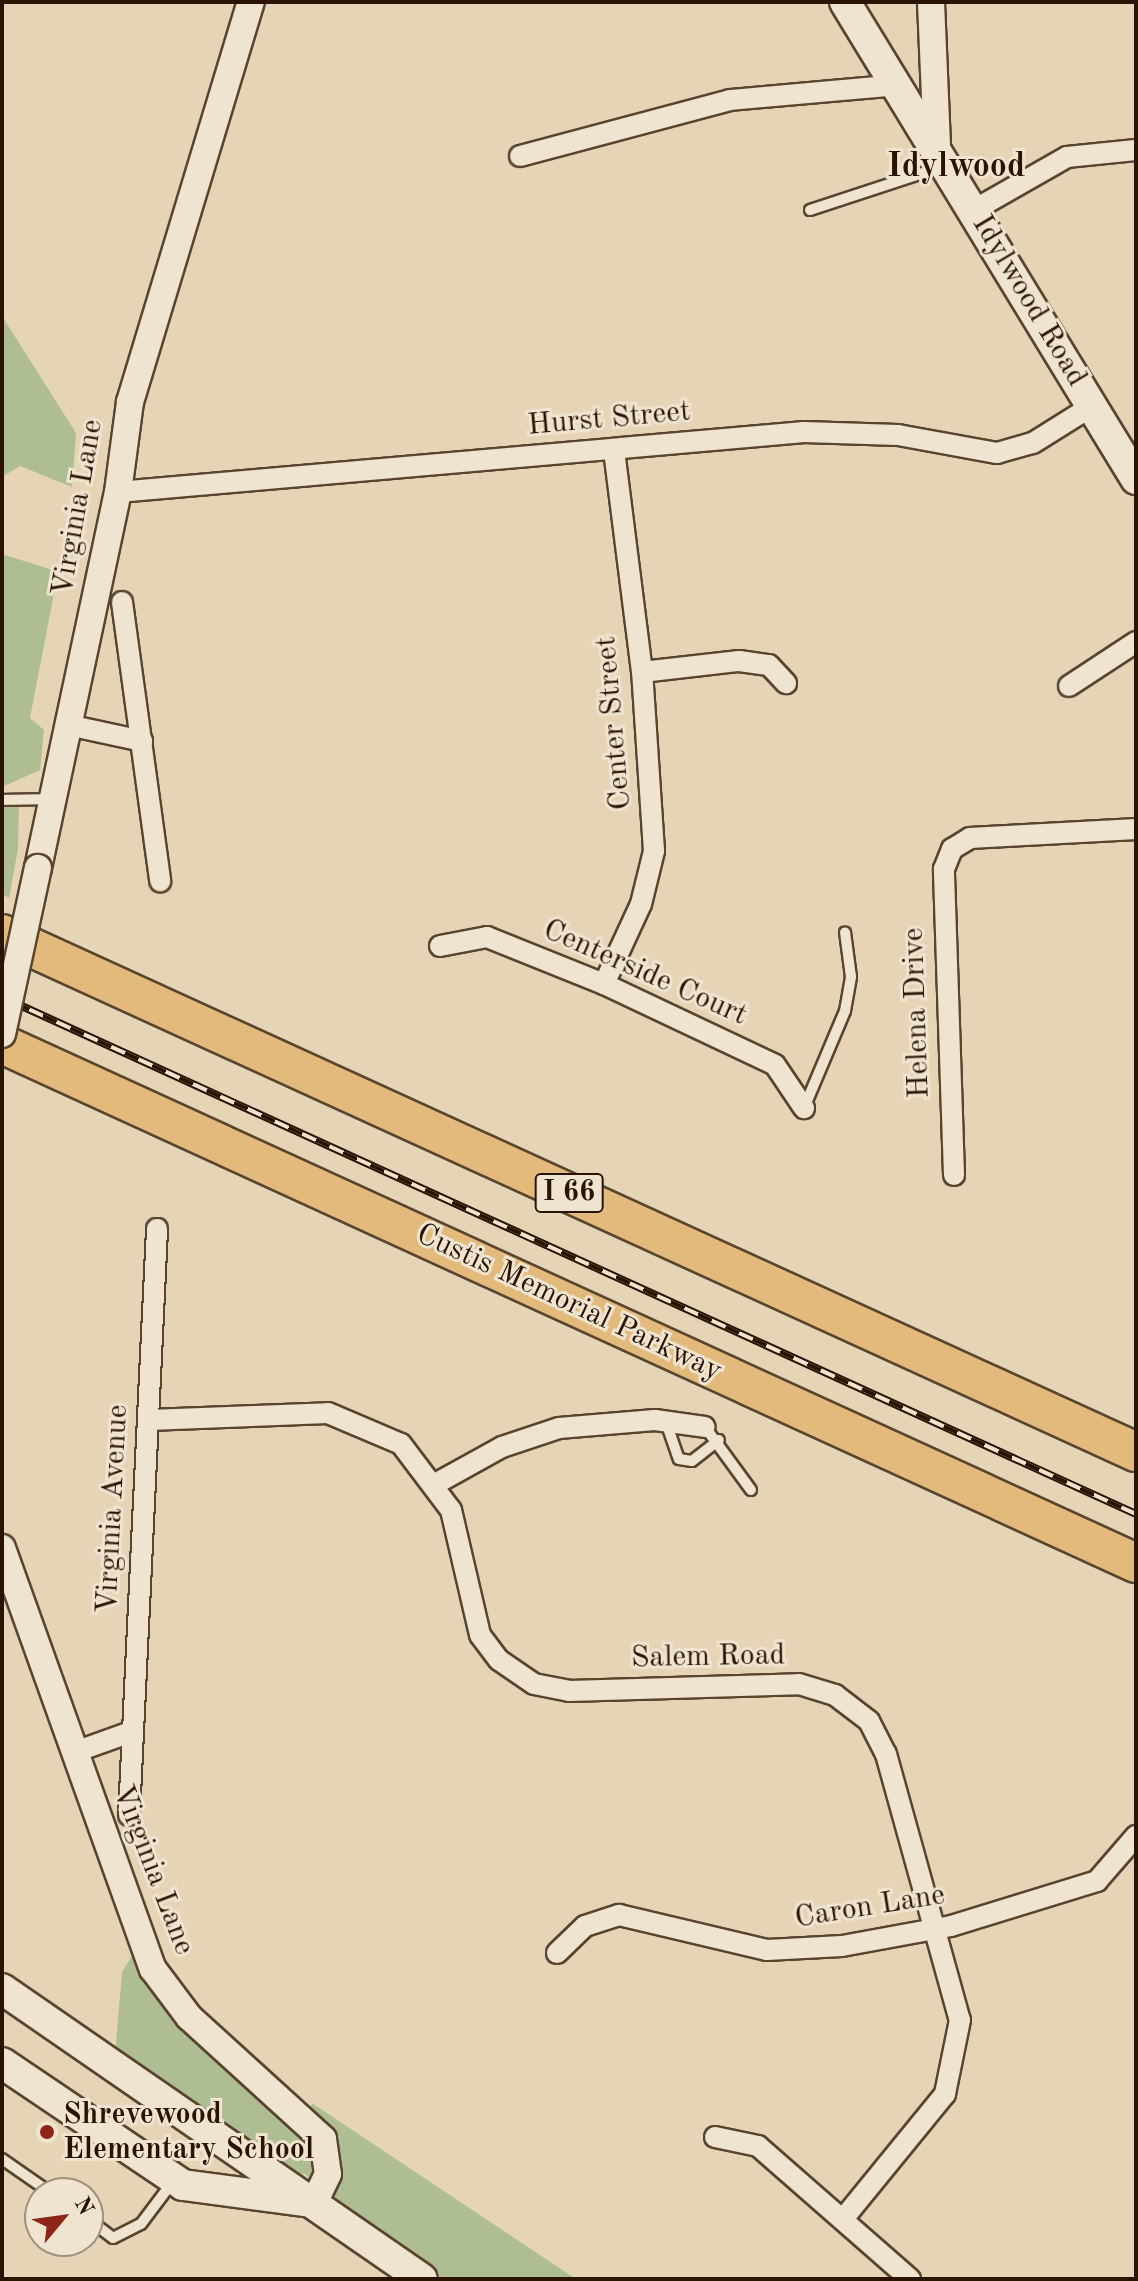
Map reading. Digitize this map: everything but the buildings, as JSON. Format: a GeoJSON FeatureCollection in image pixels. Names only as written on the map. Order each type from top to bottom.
{"type":"FeatureCollection","features":[{"type":"Feature","properties":{"kind":"highway","name":"I 66"},"geometry":{"type":"LineString","coordinates":[[2,934],[1136,1452]]}},
{"type":"Feature","properties":{"kind":"highway","name":"Custis Memorial Parkway"},"geometry":{"type":"LineString","coordinates":[[2,1044],[1136,1563]]}},
{"type":"Feature","properties":{"kind":"main road","name":"Idylwood Road"},"geometry":{"type":"LineString","coordinates":[[845,2],[1134,471]]}},
{"type":"Feature","properties":{"kind":"main road"},"geometry":{"type":"LineString","coordinates":[[2,1989],[254,2160],[422,2279]]}},
{"type":"Feature","properties":{"kind":"main road"},"geometry":{"type":"LineString","coordinates":[[2,2063],[175,2179],[201,2192],[314,2203]]}},
{"type":"Feature","properties":{"kind":"main road"},"geometry":{"type":"LineString","coordinates":[[230,2193],[248,2185],[254,2160]]}},
{"type":"Feature","properties":{"kind":"street","name":"Virginia Lane"},"geometry":{"type":"LineString","coordinates":[[2,1034],[118,492],[133,390],[251,2]]}},
{"type":"Feature","properties":{"kind":"street"},"geometry":{"type":"LineString","coordinates":[[931,2],[942,157]]}},
{"type":"Feature","properties":{"kind":"street"},"geometry":{"type":"LineString","coordinates":[[520,156],[730,100],[897,85]]}},
{"type":"Feature","properties":{"kind":"street"},"geometry":{"type":"LineString","coordinates":[[974,210],[1067,157],[1136,150]]}},
{"type":"Feature","properties":{"kind":"street","name":"Hurst Street"},"geometry":{"type":"LineString","coordinates":[[118,492],[855,431],[997,453],[1033,443],[1092,406]]}},
{"type":"Feature","properties":{"kind":"street","name":"Center Street"},"geometry":{"type":"LineString","coordinates":[[604,984],[641,904],[654,851],[642,672],[614,449]]}},
{"type":"Feature","properties":{"kind":"street"},"geometry":{"type":"LineString","coordinates":[[122,602],[160,881]]}},
{"type":"Feature","properties":{"kind":"street"},"geometry":{"type":"LineString","coordinates":[[1069,686],[1136,642]]}},
{"type":"Feature","properties":{"kind":"street"},"geometry":{"type":"LineString","coordinates":[[642,672],[739,661],[769,665],[786,683]]}},
{"type":"Feature","properties":{"kind":"street"},"geometry":{"type":"LineString","coordinates":[[68,725],[142,741]]}},
{"type":"Feature","properties":{"kind":"street","name":"Helena Drive"},"geometry":{"type":"LineString","coordinates":[[954,1175],[944,869],[952,849],[970,838],[1136,829]]}},
{"type":"Feature","properties":{"kind":"street","name":"Centerside Court"},"geometry":{"type":"LineString","coordinates":[[440,946],[487,937],[604,984],[775,1065],[804,1108]]}},
{"type":"Feature","properties":{"kind":"street","name":"Virginia Avenue"},"geometry":{"type":"LineString","coordinates":[[129,1815],[157,1229]]}},
{"type":"Feature","properties":{"kind":"street","name":"Salem Road"},"geometry":{"type":"LineString","coordinates":[[149,1420],[328,1413],[390,1437],[437,1483],[462,1542],[480,1635],[516,1674],[569,1691],[799,1684],[853,1706],[886,1754],[939,1927],[960,2020],[953,2071],[927,2124],[844,2218]]}},
{"type":"Feature","properties":{"kind":"street"},"geometry":{"type":"LineString","coordinates":[[437,1483],[530,1435],[666,1422],[712,1434]]}},
{"type":"Feature","properties":{"kind":"street","name":"Virginia Lane"},"geometry":{"type":"LineString","coordinates":[[2,1548],[153,1969],[189,2017],[323,2139],[328,2174],[314,2203]]}},
{"type":"Feature","properties":{"kind":"street"},"geometry":{"type":"LineString","coordinates":[[75,1752],[131,1732]]}},
{"type":"Feature","properties":{"kind":"street","name":"Caron Lane"},"geometry":{"type":"LineString","coordinates":[[557,1953],[585,1926],[619,1915],[767,1950],[842,1946],[939,1927],[1097,1881],[1136,1836]]}},
{"type":"Feature","properties":{"kind":"street"},"geometry":{"type":"LineString","coordinates":[[715,2137],[758,2146],[844,2218],[910,2279]]}},
{"type":"Feature","properties":{"kind":"lane"},"geometry":{"type":"LineString","coordinates":[[810,210],[942,157]]}},
{"type":"Feature","properties":{"kind":"lane"},"geometry":{"type":"LineString","coordinates":[[2,800],[52,799]]}},
{"type":"Feature","properties":{"kind":"lane"},"geometry":{"type":"LineString","coordinates":[[804,1108],[845,1011],[851,977],[845,932]]}},
{"type":"Feature","properties":{"kind":"lane"},"geometry":{"type":"LineString","coordinates":[[666,1422],[679,1459],[692,1461],[712,1434],[751,1490]]}},
{"type":"Feature","properties":{"kind":"lane"},"geometry":{"type":"LineString","coordinates":[[2,2159],[28,2177]]}},
{"type":"Feature","properties":{"kind":"lane"},"geometry":{"type":"LineString","coordinates":[[104,2231],[113,2238],[141,2224],[175,2179]]}},
{"type":"Feature","properties":{"kind":"green space"},"geometry":{"type":"Polygon","coordinates":[[[2,316],[76,433],[72,487],[20,466],[2,477],[2,316]]]}},
{"type":"Feature","properties":{"kind":"green space"},"geometry":{"type":"Polygon","coordinates":[[[2,554],[65,574],[57,578],[30,718],[44,730],[40,770],[2,787],[2,554]]]}},
{"type":"Feature","properties":{"kind":"green space"},"geometry":{"type":"Polygon","coordinates":[[[19,803],[18,849],[9,898],[2,894],[2,805],[19,803]]]}},
{"type":"Feature","properties":{"kind":"green space"},"geometry":{"type":"Polygon","coordinates":[[[133,1954],[176,2018],[306,2134],[312,2103],[576,2279],[444,2279],[350,2216],[305,2174],[295,2175],[115,2054],[122,1972],[133,1954]]]}},
{"type":"Feature","properties":{"kind":"railway"},"geometry":{"type":"LineString","coordinates":[[2,997],[1136,1514]]}},
{"type":"Feature","properties":{"kind":"place","name":"Shrevewood Elementary School"},"geometry":{"type":"Point","coordinates":[47,2132]}},
{"type":"Feature","properties":{"kind":"district","name":"Idylwood"},"geometry":{"type":"Point","coordinates":[956,168]}}]}
